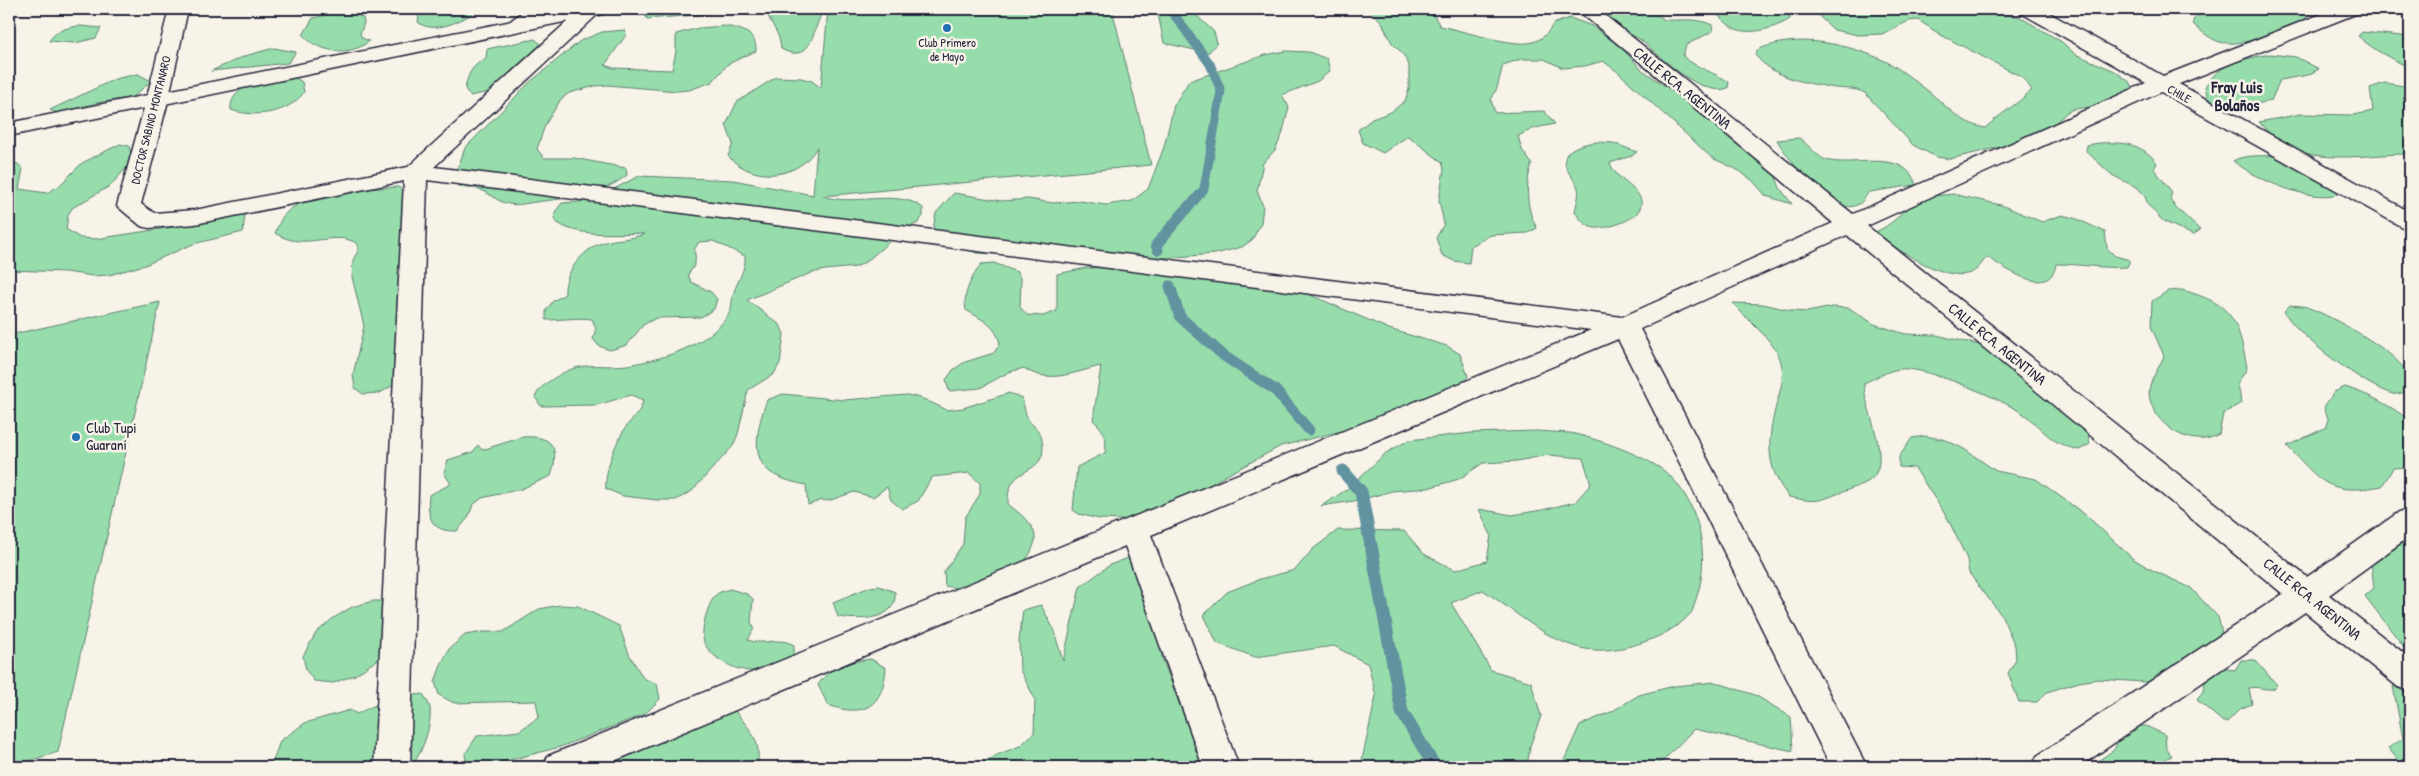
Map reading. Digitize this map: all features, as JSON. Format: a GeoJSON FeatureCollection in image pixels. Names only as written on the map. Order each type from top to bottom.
{"type":"FeatureCollection","features":[{"type":"Feature","properties":{"kind":"street","name":"DOCTOR SABINO MONTANARO"},"geometry":{"type":"LineString","coordinates":[[178,9],[157,101],[129,206],[150,221],[195,217],[416,172]]}},
{"type":"Feature","properties":{"kind":"street"},"geometry":{"type":"LineString","coordinates":[[514,26],[538,9]]}},
{"type":"Feature","properties":{"kind":"street","name":"CALLE RCA. AGENTINA"},"geometry":{"type":"LineString","coordinates":[[1585,9],[2306,595],[2410,677]]}},
{"type":"Feature","properties":{"kind":"street","name":"CHILE"},"geometry":{"type":"LineString","coordinates":[[2028,9],[2410,222]]}},
{"type":"Feature","properties":{"kind":"street"},"geometry":{"type":"LineString","coordinates":[[562,767],[1625,326],[2161,84],[2352,9]]}},
{"type":"Feature","properties":{"kind":"street"},"geometry":{"type":"LineString","coordinates":[[9,130],[594,10]]}},
{"type":"Feature","properties":{"kind":"street"},"geometry":{"type":"LineString","coordinates":[[392,767],[416,172],[594,10]]}},
{"type":"Feature","properties":{"kind":"street"},"geometry":{"type":"LineString","coordinates":[[416,172],[1625,326]]}},
{"type":"Feature","properties":{"kind":"street"},"geometry":{"type":"LineString","coordinates":[[1625,326],[1848,767]]}},
{"type":"Feature","properties":{"kind":"street"},"geometry":{"type":"LineString","coordinates":[[2050,767],[2306,595],[2410,520]]}},
{"type":"Feature","properties":{"kind":"street"},"geometry":{"type":"LineString","coordinates":[[1134,530],[1221,767]]}},
{"type":"Feature","properties":{"kind":"green space"},"geometry":{"type":"Polygon","coordinates":[[[422,9],[475,9],[475,12],[455,23],[431,27],[424,26],[418,22],[419,15],[425,10],[422,9]]]}},
{"type":"Feature","properties":{"kind":"green space"},"geometry":{"type":"Polygon","coordinates":[[[643,9],[711,9],[708,14],[647,19],[643,9]]]}},
{"type":"Feature","properties":{"kind":"green space"},"geometry":{"type":"Polygon","coordinates":[[[766,9],[825,9],[806,48],[800,52],[792,53],[781,49],[779,38],[766,9]]]}},
{"type":"Feature","properties":{"kind":"green space"},"geometry":{"type":"Polygon","coordinates":[[[828,9],[1112,9],[1151,165],[823,196],[848,200],[901,199],[913,202],[923,208],[923,216],[918,223],[904,229],[867,261],[856,267],[811,273],[747,300],[780,325],[784,334],[780,363],[774,374],[748,390],[738,434],[733,446],[692,491],[676,500],[657,500],[623,496],[606,489],[609,464],[616,445],[624,429],[640,410],[643,400],[631,395],[597,405],[541,406],[535,397],[549,381],[566,371],[585,366],[622,366],[660,358],[687,348],[711,334],[729,314],[733,295],[744,266],[745,256],[713,241],[699,242],[694,250],[695,263],[688,274],[691,282],[711,292],[717,299],[714,309],[701,317],[656,318],[643,325],[627,345],[610,350],[599,346],[593,339],[596,328],[592,319],[546,320],[546,311],[553,301],[565,294],[567,278],[581,256],[595,246],[607,241],[644,234],[597,233],[573,230],[554,220],[555,212],[562,203],[593,201],[639,176],[733,180],[813,195],[817,147],[809,158],[799,166],[788,171],[776,174],[763,174],[750,171],[728,156],[733,144],[726,125],[737,102],[776,77],[801,78],[812,81],[821,88],[828,9]]]}},
{"type":"Feature","properties":{"kind":"green space"},"geometry":{"type":"Polygon","coordinates":[[[1157,9],[1190,9],[1214,32],[1217,43],[1208,53],[1164,43],[1157,9]]]}},
{"type":"Feature","properties":{"kind":"green space"},"geometry":{"type":"Polygon","coordinates":[[[1368,9],[1430,9],[1440,26],[1514,43],[1537,41],[1550,30],[1553,24],[1570,18],[1592,26],[1621,47],[1642,70],[1768,156],[1780,188],[1792,204],[1766,196],[1752,180],[1734,168],[1712,158],[1618,72],[1603,61],[1585,66],[1563,68],[1544,59],[1521,59],[1503,65],[1497,88],[1491,100],[1495,113],[1544,111],[1555,124],[1535,128],[1518,136],[1522,150],[1532,164],[1528,179],[1528,196],[1533,221],[1537,228],[1528,233],[1491,235],[1471,246],[1469,263],[1454,261],[1442,255],[1436,238],[1444,224],[1439,200],[1444,169],[1442,162],[1408,136],[1383,153],[1363,143],[1358,130],[1372,119],[1391,112],[1405,101],[1409,89],[1409,65],[1403,54],[1392,43],[1381,21],[1368,9]]]}},
{"type":"Feature","properties":{"kind":"green space"},"geometry":{"type":"Polygon","coordinates":[[[1601,9],[1653,9],[1664,20],[1694,20],[1712,25],[1713,31],[1686,45],[1683,56],[1692,63],[1729,82],[1728,88],[1717,90],[1694,82],[1670,65],[1637,37],[1617,28],[1600,12],[1601,9]]]}},
{"type":"Feature","properties":{"kind":"green space"},"geometry":{"type":"Polygon","coordinates":[[[1710,9],[1788,9],[1790,19],[1770,28],[1746,31],[1732,27],[1710,9]]]}},
{"type":"Feature","properties":{"kind":"green space"},"geometry":{"type":"Polygon","coordinates":[[[1822,9],[1968,9],[1981,13],[2018,16],[2062,42],[2075,54],[2115,71],[2131,83],[2134,90],[2121,104],[2073,109],[2050,128],[2008,145],[1950,159],[1936,157],[1913,145],[1865,93],[1854,89],[1835,88],[1792,79],[1772,70],[1763,63],[1755,55],[1757,50],[1789,42],[1806,41],[1857,50],[1893,65],[1961,118],[1976,126],[1985,128],[2032,90],[2022,77],[1941,35],[1918,20],[1909,21],[1882,34],[1858,35],[1834,30],[1820,17],[1822,9]]]}},
{"type":"Feature","properties":{"kind":"green space"},"geometry":{"type":"Polygon","coordinates":[[[2193,9],[2323,9],[2306,16],[2305,20],[2275,33],[2252,40],[2230,43],[2213,39],[2194,25],[2193,20],[2197,16],[2193,9]]]}},
{"type":"Feature","properties":{"kind":"green space"},"geometry":{"type":"Polygon","coordinates":[[[338,12],[357,15],[363,18],[364,23],[360,34],[362,38],[369,41],[353,49],[335,51],[318,46],[303,35],[313,18],[338,12]]]}},
{"type":"Feature","properties":{"kind":"green space"},"geometry":{"type":"Polygon","coordinates":[[[81,26],[101,28],[96,38],[75,43],[49,41],[55,34],[63,30],[81,26]]]}},
{"type":"Feature","properties":{"kind":"green space"},"geometry":{"type":"Polygon","coordinates":[[[725,26],[742,30],[751,36],[756,45],[756,51],[728,64],[712,82],[689,90],[677,91],[607,85],[595,86],[569,93],[561,99],[545,125],[537,149],[544,158],[574,158],[626,168],[627,175],[617,182],[606,188],[583,195],[515,205],[501,201],[478,189],[464,188],[456,184],[457,170],[465,148],[529,83],[580,41],[602,32],[625,30],[626,35],[605,65],[613,68],[672,70],[676,51],[676,34],[699,28],[725,26]]]}},
{"type":"Feature","properties":{"kind":"green space"},"geometry":{"type":"Polygon","coordinates":[[[2362,32],[2410,37],[2410,68],[2370,46],[2358,36],[2362,32]]]}},
{"type":"Feature","properties":{"kind":"green space"},"geometry":{"type":"Polygon","coordinates":[[[535,39],[542,45],[493,91],[470,96],[465,89],[471,70],[486,58],[487,49],[535,39]]]}},
{"type":"Feature","properties":{"kind":"green space"},"geometry":{"type":"Polygon","coordinates":[[[274,48],[296,52],[288,63],[211,71],[245,56],[274,48]]]}},
{"type":"Feature","properties":{"kind":"green space"},"geometry":{"type":"Polygon","coordinates":[[[1286,51],[1309,52],[1327,59],[1330,71],[1318,81],[1282,95],[1289,107],[1282,135],[1275,150],[1263,163],[1257,191],[1263,206],[1261,223],[1252,240],[1242,247],[1215,254],[1112,262],[1054,256],[976,253],[941,237],[933,229],[936,213],[954,193],[1002,201],[1028,199],[1053,203],[1080,201],[1106,205],[1132,201],[1148,189],[1164,147],[1174,105],[1189,81],[1265,55],[1286,51]]]}},
{"type":"Feature","properties":{"kind":"green space"},"geometry":{"type":"Polygon","coordinates":[[[2270,54],[2296,57],[2319,69],[2308,75],[2280,80],[2271,101],[2232,109],[2208,99],[2205,87],[2218,72],[2233,63],[2270,54]]]}},
{"type":"Feature","properties":{"kind":"green space"},"geometry":{"type":"Polygon","coordinates":[[[138,74],[151,81],[133,97],[97,103],[58,113],[50,110],[115,79],[138,74]]]}},
{"type":"Feature","properties":{"kind":"green space"},"geometry":{"type":"Polygon","coordinates":[[[296,78],[302,82],[304,92],[290,105],[261,114],[231,110],[232,102],[242,89],[269,79],[296,78]]]}},
{"type":"Feature","properties":{"kind":"green space"},"geometry":{"type":"Polygon","coordinates":[[[2385,83],[2410,87],[2410,152],[2355,157],[2307,154],[2278,142],[2259,122],[2301,114],[2354,115],[2373,111],[2370,88],[2385,83]]]}},
{"type":"Feature","properties":{"kind":"green space"},"geometry":{"type":"Polygon","coordinates":[[[1799,138],[1826,160],[1837,162],[1890,162],[1901,166],[1910,173],[1916,185],[1869,192],[1859,204],[1849,207],[1837,203],[1825,196],[1801,173],[1777,140],[1799,138]]]}},
{"type":"Feature","properties":{"kind":"green space"},"geometry":{"type":"Polygon","coordinates":[[[1598,142],[1613,143],[1637,152],[1610,163],[1617,174],[1636,192],[1641,201],[1637,213],[1631,218],[1616,225],[1595,228],[1581,220],[1575,212],[1578,188],[1567,170],[1565,161],[1566,155],[1580,145],[1598,142]]]}},
{"type":"Feature","properties":{"kind":"green space"},"geometry":{"type":"Polygon","coordinates":[[[2099,143],[2131,145],[2151,156],[2157,163],[2154,169],[2172,192],[2170,199],[2175,207],[2200,230],[2193,235],[2163,221],[2148,205],[2145,196],[2138,188],[2112,175],[2086,151],[2087,145],[2099,143]]]}},
{"type":"Feature","properties":{"kind":"green space"},"geometry":{"type":"Polygon","coordinates":[[[120,144],[129,146],[132,157],[130,164],[110,186],[72,208],[68,215],[66,229],[80,238],[95,239],[174,227],[233,212],[245,214],[243,232],[193,244],[145,265],[109,275],[93,276],[66,272],[9,270],[9,161],[18,164],[23,169],[19,189],[47,193],[59,186],[82,163],[120,144]]]}},
{"type":"Feature","properties":{"kind":"green space"},"geometry":{"type":"Polygon","coordinates":[[[2289,155],[2348,190],[2335,195],[2305,194],[2272,183],[2233,161],[2252,156],[2289,155]]]}},
{"type":"Feature","properties":{"kind":"green space"},"geometry":{"type":"Polygon","coordinates":[[[398,187],[413,198],[422,209],[426,224],[425,242],[395,384],[380,393],[363,394],[355,388],[353,375],[364,326],[352,277],[353,260],[358,251],[358,244],[339,238],[298,241],[286,239],[275,233],[284,215],[296,205],[309,200],[339,192],[398,187]]]}},
{"type":"Feature","properties":{"kind":"green space"},"geometry":{"type":"Polygon","coordinates":[[[1953,194],[2001,205],[2042,222],[2062,215],[2077,219],[2105,232],[2107,248],[2115,256],[2130,260],[2127,267],[2056,264],[2052,275],[2045,280],[2036,281],[2014,273],[1987,257],[1977,269],[1967,274],[1954,274],[1924,264],[1873,233],[1885,227],[1896,218],[1914,198],[1953,194]]]}},
{"type":"Feature","properties":{"kind":"green space"},"geometry":{"type":"Polygon","coordinates":[[[994,263],[1017,272],[1021,280],[1020,307],[1027,315],[1043,316],[1057,311],[1057,274],[1086,268],[1130,267],[1299,290],[1389,329],[1447,346],[1460,354],[1468,376],[1462,386],[1367,425],[1281,446],[1214,482],[1200,506],[1164,522],[1099,519],[1079,514],[1073,510],[1077,467],[1105,453],[1106,443],[1104,435],[1093,420],[1101,366],[1061,376],[1042,376],[1024,368],[1009,372],[980,388],[949,391],[946,380],[953,370],[965,362],[994,353],[1000,343],[991,327],[966,310],[965,304],[969,286],[981,264],[994,263]]]}},
{"type":"Feature","properties":{"kind":"green space"},"geometry":{"type":"Polygon","coordinates":[[[2182,290],[2212,301],[2223,308],[2230,316],[2236,325],[2240,337],[2247,368],[2238,383],[2241,403],[2223,414],[2219,434],[2208,438],[2185,437],[2174,431],[2164,424],[2151,404],[2149,388],[2164,356],[2151,326],[2152,301],[2168,291],[2182,290]]]}},
{"type":"Feature","properties":{"kind":"green space"},"geometry":{"type":"Polygon","coordinates":[[[160,302],[58,752],[9,767],[9,335],[160,302]]]}},
{"type":"Feature","properties":{"kind":"green space"},"geometry":{"type":"Polygon","coordinates":[[[1733,303],[1763,304],[1793,311],[1807,312],[1833,307],[1849,308],[1874,324],[1905,334],[1936,335],[1984,346],[2087,431],[2090,444],[2079,450],[2062,444],[2049,437],[2025,415],[2001,401],[1945,378],[1912,369],[1900,369],[1882,374],[1864,383],[1879,448],[1879,461],[1876,473],[1867,482],[1820,500],[1789,497],[1776,477],[1770,447],[1774,414],[1783,375],[1781,362],[1773,346],[1733,303]]]}},
{"type":"Feature","properties":{"kind":"green space"},"geometry":{"type":"Polygon","coordinates":[[[2290,305],[2304,306],[2319,312],[2347,326],[2390,354],[2406,372],[2408,391],[2393,394],[2382,390],[2333,359],[2302,333],[2291,321],[2284,311],[2290,305]]]}},
{"type":"Feature","properties":{"kind":"green space"},"geometry":{"type":"Polygon","coordinates":[[[2345,387],[2379,401],[2410,421],[2410,467],[2393,468],[2382,486],[2349,489],[2327,483],[2309,469],[2287,446],[2327,427],[2328,418],[2324,407],[2334,392],[2345,387]]]}},
{"type":"Feature","properties":{"kind":"green space"},"geometry":{"type":"Polygon","coordinates":[[[1009,393],[1022,398],[1028,419],[1039,432],[1042,440],[1043,450],[1038,463],[1017,477],[1010,487],[1008,495],[1008,504],[1030,524],[1035,539],[1029,555],[1016,571],[1002,582],[989,586],[964,588],[945,586],[944,572],[963,544],[965,518],[980,494],[980,483],[969,473],[932,477],[918,501],[902,509],[891,500],[887,487],[873,497],[854,492],[828,501],[822,500],[808,505],[806,485],[785,480],[769,471],[762,463],[758,454],[758,432],[767,400],[783,394],[844,400],[907,395],[921,398],[947,410],[963,408],[1009,393]]]}},
{"type":"Feature","properties":{"kind":"green space"},"geometry":{"type":"Polygon","coordinates":[[[1536,431],[1570,433],[1594,439],[1637,455],[1670,476],[1689,502],[1695,517],[1700,532],[1702,565],[1701,581],[1691,613],[1672,629],[1633,646],[1594,650],[1579,648],[1565,643],[1536,627],[1483,590],[1451,603],[1491,670],[1531,682],[1541,716],[1530,746],[1527,767],[1364,767],[1362,760],[1376,696],[1368,664],[1334,646],[1255,657],[1217,643],[1204,615],[1227,592],[1260,579],[1295,570],[1313,549],[1338,530],[1404,531],[1424,554],[1455,570],[1487,561],[1491,535],[1479,509],[1512,515],[1575,502],[1591,484],[1583,458],[1548,455],[1517,461],[1483,463],[1459,479],[1428,488],[1392,491],[1360,500],[1321,506],[1346,490],[1386,453],[1409,440],[1472,433],[1536,431]]]}},
{"type":"Feature","properties":{"kind":"green space"},"geometry":{"type":"Polygon","coordinates":[[[1925,436],[1946,440],[1964,449],[1996,471],[2036,479],[2087,516],[2132,558],[2150,569],[2191,588],[2218,617],[2222,633],[2219,645],[2159,683],[2098,679],[2079,682],[2047,692],[2037,702],[2019,702],[2008,673],[2016,660],[2015,646],[2002,616],[1969,573],[1967,559],[1948,519],[1915,468],[1899,467],[1899,457],[1912,438],[1925,436]]]}},
{"type":"Feature","properties":{"kind":"green space"},"geometry":{"type":"Polygon","coordinates":[[[523,437],[541,438],[552,445],[555,458],[551,476],[521,489],[482,498],[473,505],[468,518],[457,531],[448,531],[436,526],[430,516],[429,495],[451,484],[444,473],[448,460],[473,452],[478,445],[482,450],[523,437]]]}},
{"type":"Feature","properties":{"kind":"green space"},"geometry":{"type":"Polygon","coordinates":[[[2410,542],[2410,655],[2365,596],[2374,588],[2371,562],[2385,543],[2410,542]]]}},
{"type":"Feature","properties":{"kind":"green space"},"geometry":{"type":"Polygon","coordinates":[[[1128,558],[1139,568],[1159,610],[1162,658],[1203,767],[975,767],[999,754],[1020,746],[1034,733],[1035,699],[1020,670],[1019,640],[1023,610],[1041,605],[1053,628],[1063,661],[1080,587],[1110,565],[1128,558]]]}},
{"type":"Feature","properties":{"kind":"green space"},"geometry":{"type":"Polygon","coordinates":[[[879,586],[895,592],[894,602],[884,614],[856,619],[838,617],[833,602],[870,587],[879,586]]]}},
{"type":"Feature","properties":{"kind":"green space"},"geometry":{"type":"Polygon","coordinates":[[[730,589],[747,594],[753,599],[751,622],[754,628],[748,640],[754,642],[789,642],[794,645],[794,652],[790,661],[762,670],[739,669],[718,659],[707,648],[703,632],[709,607],[717,594],[730,589]]]}},
{"type":"Feature","properties":{"kind":"green space"},"geometry":{"type":"Polygon","coordinates":[[[373,601],[391,601],[392,650],[355,675],[333,683],[314,681],[306,670],[303,656],[316,633],[332,619],[352,607],[373,601]]]}},
{"type":"Feature","properties":{"kind":"green space"},"geometry":{"type":"Polygon","coordinates":[[[560,605],[578,606],[619,626],[629,654],[643,678],[657,684],[660,699],[645,714],[560,747],[483,767],[467,767],[465,754],[477,736],[519,731],[539,717],[536,701],[454,703],[439,695],[435,682],[449,649],[465,635],[483,632],[503,632],[539,609],[560,605]]]}},
{"type":"Feature","properties":{"kind":"green space"},"geometry":{"type":"Polygon","coordinates":[[[871,659],[886,668],[881,692],[876,700],[869,706],[852,710],[828,705],[818,685],[829,672],[840,665],[871,659]]]}},
{"type":"Feature","properties":{"kind":"green space"},"geometry":{"type":"Polygon","coordinates":[[[2241,660],[2255,660],[2277,685],[2273,689],[2249,688],[2252,704],[2240,709],[2227,722],[2223,722],[2197,700],[2203,691],[2209,667],[2235,670],[2241,660]]]}},
{"type":"Feature","properties":{"kind":"green space"},"geometry":{"type":"Polygon","coordinates":[[[1715,682],[1755,695],[1791,717],[1793,751],[1694,729],[1657,767],[1561,767],[1580,725],[1611,712],[1639,695],[1674,686],[1715,682]]]}},
{"type":"Feature","properties":{"kind":"green space"},"geometry":{"type":"Polygon","coordinates":[[[2393,686],[2410,694],[2410,767],[2404,767],[2388,748],[2403,739],[2393,686]]]}},
{"type":"Feature","properties":{"kind":"green space"},"geometry":{"type":"Polygon","coordinates":[[[423,694],[430,708],[428,731],[411,767],[271,767],[280,741],[305,723],[350,710],[357,714],[389,700],[423,694]]]}},
{"type":"Feature","properties":{"kind":"green space"},"geometry":{"type":"Polygon","coordinates":[[[735,711],[754,737],[758,750],[757,767],[583,767],[601,758],[713,715],[735,711]]]}},
{"type":"Feature","properties":{"kind":"green space"},"geometry":{"type":"Polygon","coordinates":[[[2133,726],[2146,726],[2165,735],[2166,748],[2172,756],[2167,758],[2159,767],[2089,767],[2114,750],[2121,734],[2133,726]]]}},
{"type":"Feature","properties":{"kind":"waterway"},"geometry":{"type":"LineString","coordinates":[[1170,9],[1210,64],[1221,91],[1204,189],[1189,207]]}},
{"type":"Feature","properties":{"kind":"waterway"},"geometry":{"type":"LineString","coordinates":[[1158,250],[1156,245],[1190,205]]}},
{"type":"Feature","properties":{"kind":"waterway"},"geometry":{"type":"LineString","coordinates":[[1170,286],[1180,317],[1224,356],[1275,390],[1309,430]]}},
{"type":"Feature","properties":{"kind":"waterway"},"geometry":{"type":"LineString","coordinates":[[1343,471],[1361,492],[1402,712],[1435,767]]}},
{"type":"Feature","properties":{"kind":"place","name":"Club Primero de Mayo"},"geometry":{"type":"Point","coordinates":[947,28]}},
{"type":"Feature","properties":{"kind":"place","name":"Club Tupi Guarani"},"geometry":{"type":"Point","coordinates":[76,437]}},
{"type":"Feature","properties":{"kind":"district","name":"Fray Luis Bolaños"},"geometry":{"type":"Point","coordinates":[2237,96]}}]}
